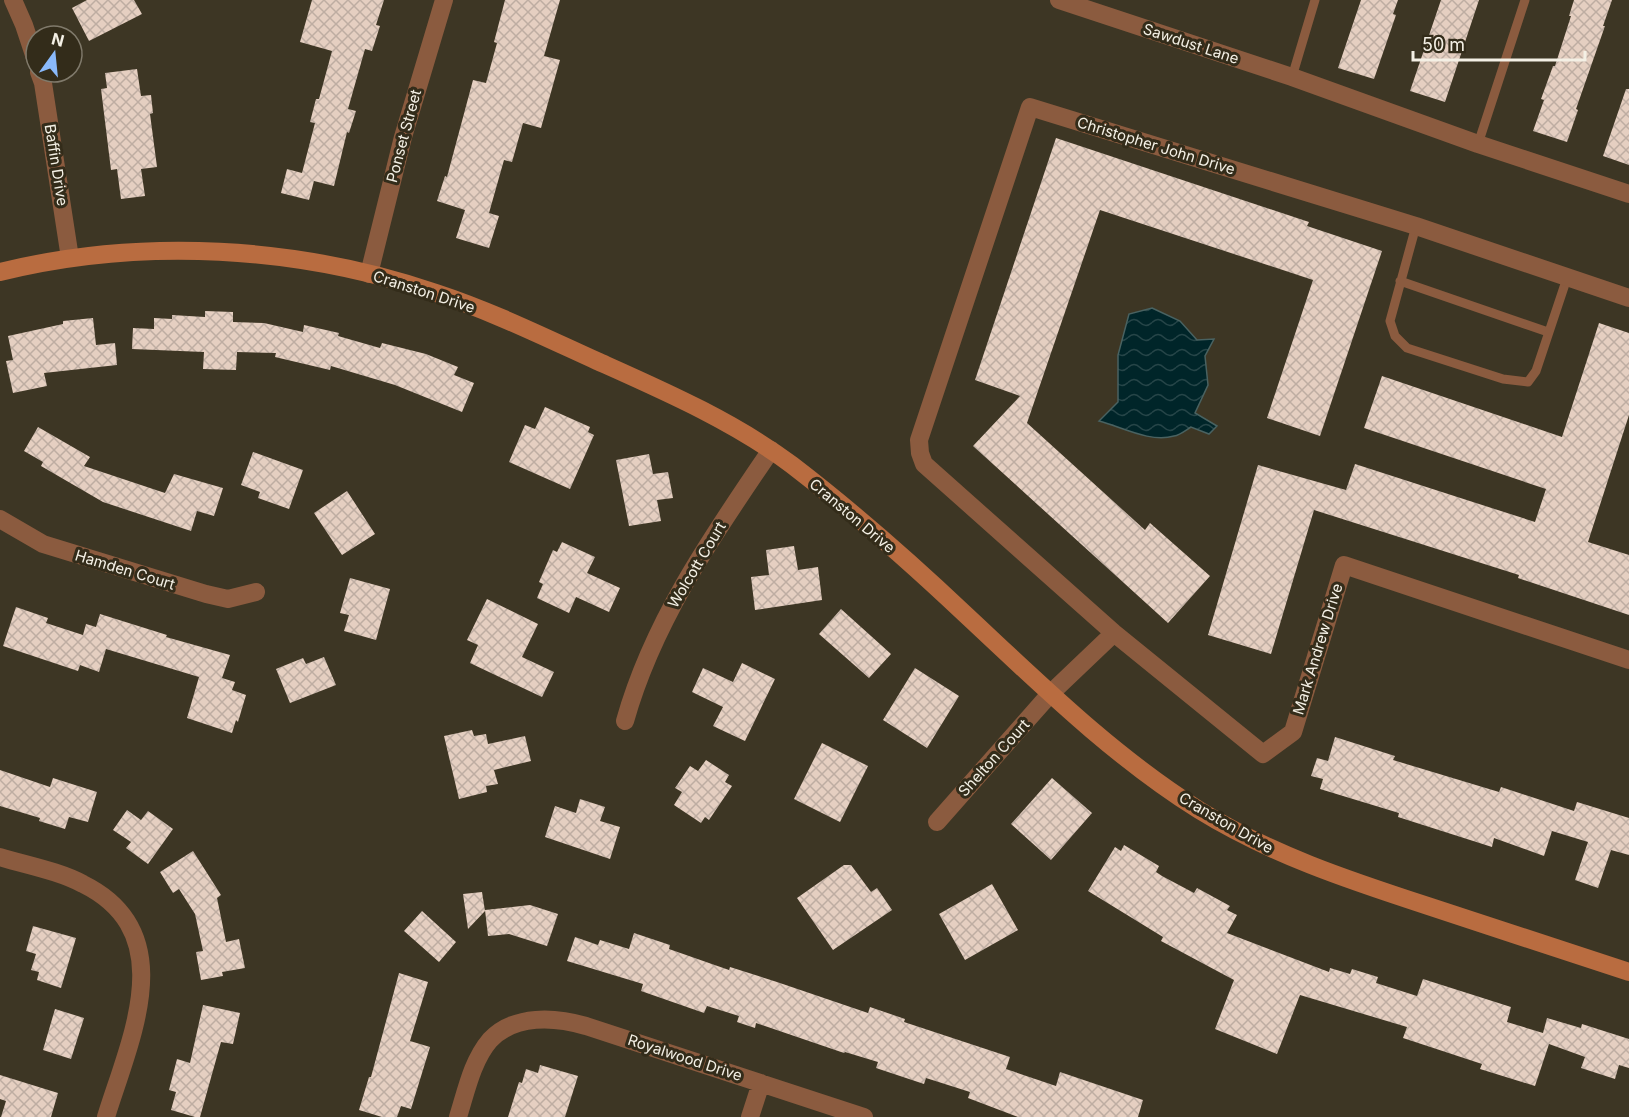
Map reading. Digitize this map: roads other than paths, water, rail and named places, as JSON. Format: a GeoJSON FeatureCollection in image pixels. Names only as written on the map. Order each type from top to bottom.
{"type":"FeatureCollection","features":[{"type":"Feature","properties":{"kind":"street"},"geometry":{"type":"LineString","coordinates":[[13,0],[24,25]]}},
{"type":"Feature","properties":{"kind":"street","name":"Ponset Street"},"geometry":{"type":"LineString","coordinates":[[369,274],[403,137],[444,0]]}},
{"type":"Feature","properties":{"kind":"street","name":"Sawdust Lane"},"geometry":{"type":"LineString","coordinates":[[1059,0],[1091,5],[1479,144],[1629,194]]}},
{"type":"Feature","properties":{"kind":"street","name":"Baffin Drive"},"geometry":{"type":"LineString","coordinates":[[43,84],[70,258]]}},
{"type":"Feature","properties":{"kind":"street","name":"Christopher John Drive"},"geometry":{"type":"LineString","coordinates":[[920,453],[920,440],[1030,106],[1416,226],[1629,298]]}},
{"type":"Feature","properties":{"kind":"street","name":"Cranston Drive"},"geometry":{"type":"LineString","coordinates":[[0,272],[70,258],[158,252],[238,254],[320,263],[416,286],[471,305],[695,406],[771,450],[853,515],[962,611],[1050,694],[1164,786],[1225,825],[1275,851],[1350,880],[1629,972]]}},
{"type":"Feature","properties":{"kind":"street","name":"Wolcott Court"},"geometry":{"type":"LineString","coordinates":[[625,721],[633,690],[680,588],[771,450]]}},
{"type":"Feature","properties":{"kind":"street","name":"Mark Andrew Drive"},"geometry":{"type":"LineString","coordinates":[[920,453],[924,464],[1114,633],[1263,754],[1293,732],[1344,565],[1629,660]]}},
{"type":"Feature","properties":{"kind":"street","name":"Hamden Court"},"geometry":{"type":"LineString","coordinates":[[0,519],[43,544],[197,592],[228,599],[256,592]]}},
{"type":"Feature","properties":{"kind":"street"},"geometry":{"type":"LineString","coordinates":[[1050,694],[1114,633]]}},
{"type":"Feature","properties":{"kind":"street","name":"Shelton Court"},"geometry":{"type":"LineString","coordinates":[[937,822],[1050,694]]}},
{"type":"Feature","properties":{"kind":"street"},"geometry":{"type":"LineString","coordinates":[[0,856],[81,882],[109,900],[131,926],[142,967],[142,989],[139,1011],[106,1117]]}},
{"type":"Feature","properties":{"kind":"street","name":"Royalwood Drive"},"geometry":{"type":"LineString","coordinates":[[458,1117],[472,1074],[491,1039],[524,1021],[545,1019],[566,1020],[864,1117]]}},
{"type":"Feature","properties":{"kind":"street"},"geometry":{"type":"LineString","coordinates":[[750,1117],[761,1083]]}},
{"type":"Feature","properties":{"kind":"lane"},"geometry":{"type":"LineString","coordinates":[[1292,77],[1315,0]]}},
{"type":"Feature","properties":{"kind":"lane"},"geometry":{"type":"LineString","coordinates":[[1479,144],[1525,0]]}},
{"type":"Feature","properties":{"kind":"lane"},"geometry":{"type":"LineString","coordinates":[[1416,226],[1390,321],[1395,336],[1407,348],[1503,379],[1528,382],[1536,371],[1567,278]]}},
{"type":"Feature","properties":{"kind":"lane"},"geometry":{"type":"LineString","coordinates":[[1400,282],[1548,332]]}},
{"type":"Feature","properties":{"kind":"water"},"geometry":{"type":"Polygon","coordinates":[[[1152,308],[1180,321],[1197,340],[1214,339],[1205,356],[1208,385],[1195,413],[1217,426],[1209,434],[1191,427],[1181,434],[1165,438],[1146,436],[1099,421],[1118,402],[1118,355],[1129,314],[1152,308]]]}}]}
